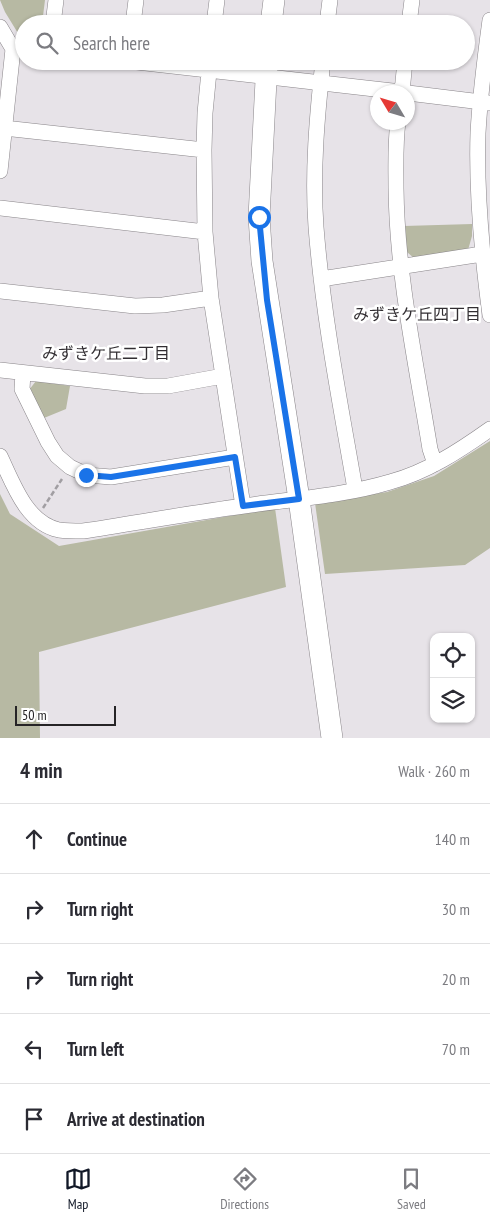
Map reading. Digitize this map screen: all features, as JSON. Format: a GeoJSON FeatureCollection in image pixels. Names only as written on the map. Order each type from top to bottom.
{"type":"FeatureCollection","features":[{"type":"Feature","properties":{"kind":"street"},"geometry":{"type":"LineString","coordinates":[[54,15],[56,0]]}},
{"type":"Feature","properties":{"kind":"street"},"geometry":{"type":"LineString","coordinates":[[134,15],[136,0]]}},
{"type":"Feature","properties":{"kind":"street"},"geometry":{"type":"LineString","coordinates":[[215,15],[217,0]]}},
{"type":"Feature","properties":{"kind":"street"},"geometry":{"type":"LineString","coordinates":[[272,15],[274,0]]}},
{"type":"Feature","properties":{"kind":"street"},"geometry":{"type":"LineString","coordinates":[[328,15],[330,0]]}},
{"type":"Feature","properties":{"kind":"street"},"geometry":{"type":"LineString","coordinates":[[411,15],[412,0]]}},
{"type":"Feature","properties":{"kind":"street"},"geometry":{"type":"LineString","coordinates":[[490,20],[478,193],[482,254],[490,315]]}},
{"type":"Feature","properties":{"kind":"street"},"geometry":{"type":"LineString","coordinates":[[0,27],[15,45]]}},
{"type":"Feature","properties":{"kind":"street"},"geometry":{"type":"LineString","coordinates":[[0,171],[4,128],[15,66]]}},
{"type":"Feature","properties":{"kind":"street"},"geometry":{"type":"LineString","coordinates":[[210,70],[205,113],[205,232],[211,298],[243,506]]}},
{"type":"Feature","properties":{"kind":"street"},"geometry":{"type":"LineString","coordinates":[[266,70],[259,217],[262,261],[299,499],[332,738]]}},
{"type":"Feature","properties":{"kind":"street"},"geometry":{"type":"LineString","coordinates":[[270,70],[321,82],[370,88]]}},
{"type":"Feature","properties":{"kind":"street"},"geometry":{"type":"LineString","coordinates":[[322,70],[315,176],[316,226],[331,351],[355,489]]}},
{"type":"Feature","properties":{"kind":"street"},"geometry":{"type":"LineString","coordinates":[[402,85],[404,70]]}},
{"type":"Feature","properties":{"kind":"street"},"geometry":{"type":"LineString","coordinates":[[415,94],[485,102]]}},
{"type":"Feature","properties":{"kind":"street"},"geometry":{"type":"LineString","coordinates":[[4,128],[204,150]]}},
{"type":"Feature","properties":{"kind":"street"},"geometry":{"type":"LineString","coordinates":[[398,130],[396,168],[400,268],[430,449],[435,464]]}},
{"type":"Feature","properties":{"kind":"street"},"geometry":{"type":"LineString","coordinates":[[0,208],[205,232]]}},
{"type":"Feature","properties":{"kind":"street"},"geometry":{"type":"LineString","coordinates":[[321,280],[482,254]]}},
{"type":"Feature","properties":{"kind":"street"},"geometry":{"type":"LineString","coordinates":[[0,291],[135,306],[163,305],[211,298]]}},
{"type":"Feature","properties":{"kind":"street"},"geometry":{"type":"LineString","coordinates":[[0,370],[146,386],[168,386],[223,376]]}},
{"type":"Feature","properties":{"kind":"street"},"geometry":{"type":"LineString","coordinates":[[23,373],[22,389],[48,442],[57,456],[70,467],[86,475],[111,477],[235,457]]}},
{"type":"Feature","properties":{"kind":"street"},"geometry":{"type":"LineString","coordinates":[[0,456],[19,496],[27,508],[47,525],[58,530],[83,531],[299,499],[390,482],[435,464],[490,429]]}},
{"type":"Feature","properties":{"kind":"path"},"geometry":{"type":"LineString","coordinates":[[37,517],[70,467]]}},
{"type":"Feature","properties":{"kind":"green space"},"geometry":{"type":"Polygon","coordinates":[[[0,0],[45,0],[43,15],[15,15],[15,28],[0,0]]]}},
{"type":"Feature","properties":{"kind":"green space"},"geometry":{"type":"Polygon","coordinates":[[[472,224],[472,236],[468,250],[415,259],[407,252],[404,226],[472,224]]]}},
{"type":"Feature","properties":{"kind":"green space"},"geometry":{"type":"Polygon","coordinates":[[[36,381],[70,386],[66,409],[44,418],[29,390],[36,381]]]}},
{"type":"Feature","properties":{"kind":"green space"},"geometry":{"type":"Polygon","coordinates":[[[490,441],[490,548],[465,565],[325,574],[315,503],[387,492],[434,476],[490,441]]]}},
{"type":"Feature","properties":{"kind":"green space"},"geometry":{"type":"Polygon","coordinates":[[[0,494],[10,514],[59,546],[275,508],[286,587],[39,652],[40,738],[0,738],[0,494]]]}},
{"type":"Feature","properties":{"kind":"district","name":"みずきケ丘四丁目"},"geometry":{"type":"Point","coordinates":[417,314]}},
{"type":"Feature","properties":{"kind":"district","name":"みずきケ丘二丁目"},"geometry":{"type":"Point","coordinates":[106,353]}},
{"type":"Feature","properties":{"kind":"route"},"geometry":{"type":"LineString","coordinates":[[86,475],[111,477],[235,457],[243,506],[299,499],[267,300],[259,217]]}}]}
